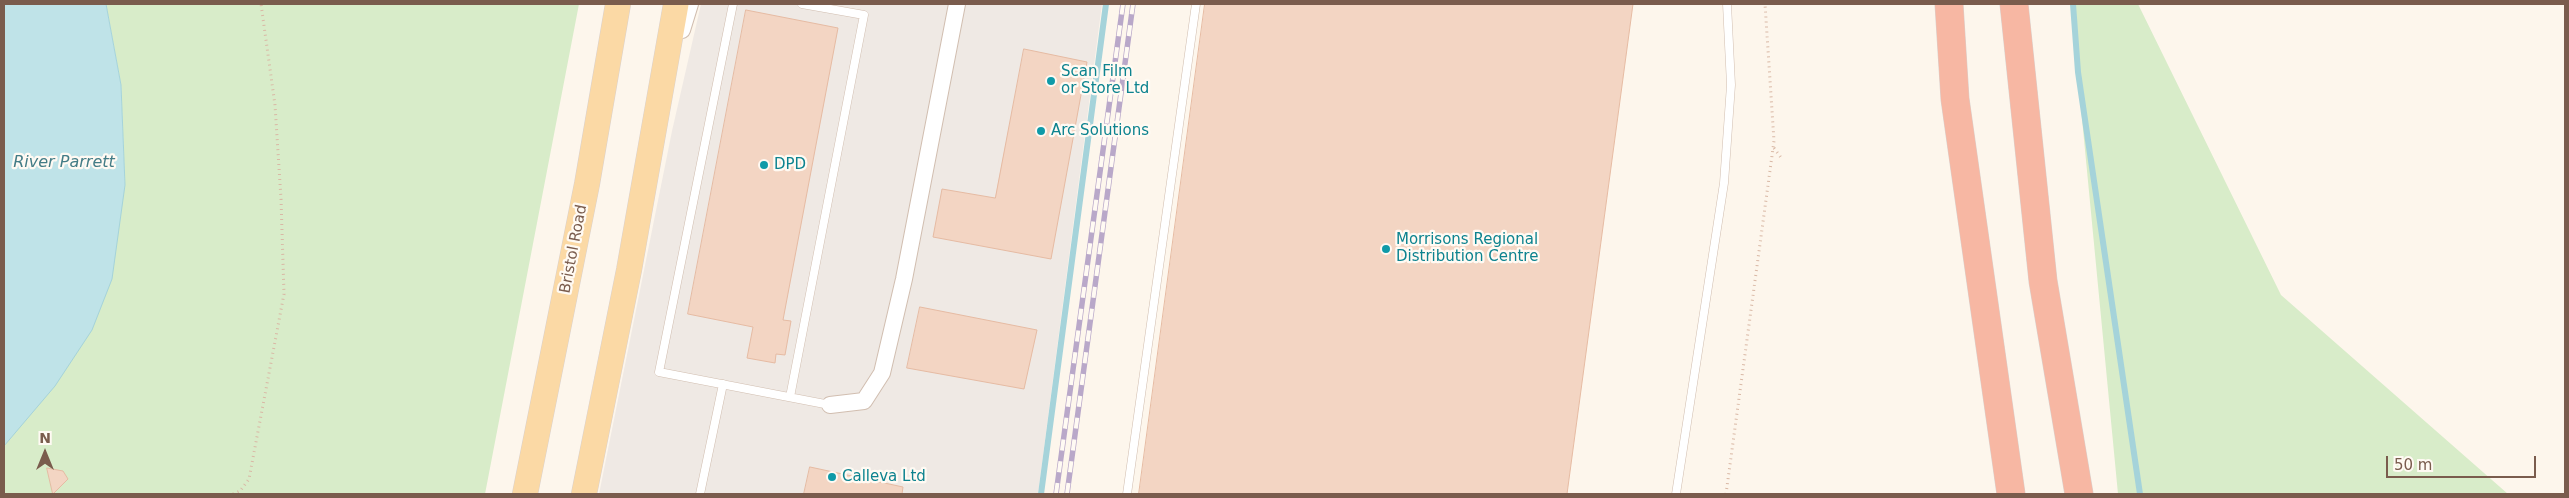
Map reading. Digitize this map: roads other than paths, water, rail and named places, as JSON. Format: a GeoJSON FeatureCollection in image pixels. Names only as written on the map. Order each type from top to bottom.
{"type":"FeatureCollection","features":[{"type":"Feature","properties":{"kind":"highway"},"geometry":{"type":"LineString","coordinates":[[1949,4],[1956,99],[2011,494]]}},
{"type":"Feature","properties":{"kind":"highway"},"geometry":{"type":"LineString","coordinates":[[2014,4],[2044,281],[2079,494]]}},
{"type":"Feature","properties":{"kind":"main road","name":"Bristol Road"},"geometry":{"type":"LineString","coordinates":[[525,494],[587,184],[618,4]]}},
{"type":"Feature","properties":{"kind":"main road"},"geometry":{"type":"LineString","coordinates":[[584,494],[629,270],[676,4]]}},
{"type":"Feature","properties":{"kind":"street"},"geometry":{"type":"LineString","coordinates":[[652,135],[690,4]]}},
{"type":"Feature","properties":{"kind":"street"},"geometry":{"type":"LineString","coordinates":[[830,405],[864,401],[882,373],[904,279],[957,4]]}},
{"type":"Feature","properties":{"kind":"lane"},"geometry":{"type":"LineString","coordinates":[[733,4],[659,372],[830,405]]}},
{"type":"Feature","properties":{"kind":"lane"},"geometry":{"type":"LineString","coordinates":[[790,397],[864,15],[802,4]]}},
{"type":"Feature","properties":{"kind":"lane"},"geometry":{"type":"LineString","coordinates":[[1127,494],[1196,4]]}},
{"type":"Feature","properties":{"kind":"lane"},"geometry":{"type":"LineString","coordinates":[[1676,494],[1724,183],[1731,85],[1727,4]]}},
{"type":"Feature","properties":{"kind":"lane"},"geometry":{"type":"LineString","coordinates":[[700,494],[723,384]]}},
{"type":"Feature","properties":{"kind":"water","name":"River Parrett"},"geometry":{"type":"Polygon","coordinates":[[[4,4],[106,4],[121,85],[125,185],[112,279],[92,330],[55,386],[4,446],[4,4]]]}},
{"type":"Feature","properties":{"kind":"waterway"},"geometry":{"type":"LineString","coordinates":[[1041,494],[1106,4]]}},
{"type":"Feature","properties":{"kind":"waterway"},"geometry":{"type":"LineString","coordinates":[[2073,4],[2078,72],[2140,494]]}},
{"type":"Feature","properties":{"kind":"railway"},"geometry":{"type":"LineString","coordinates":[[1056,494],[1123,4]]}},
{"type":"Feature","properties":{"kind":"railway"},"geometry":{"type":"LineString","coordinates":[[1067,494],[1133,4]]}},
{"type":"Feature","properties":{"kind":"place","name":"Scan Film or Store Ltd"},"geometry":{"type":"Point","coordinates":[1051,81]}},
{"type":"Feature","properties":{"kind":"place","name":"Arc Solutions"},"geometry":{"type":"Point","coordinates":[1041,131]}},
{"type":"Feature","properties":{"kind":"place","name":"DPD"},"geometry":{"type":"Point","coordinates":[764,165]}},
{"type":"Feature","properties":{"kind":"place","name":"Morrisons Regional Distribution Centre"},"geometry":{"type":"Point","coordinates":[1386,249]}},
{"type":"Feature","properties":{"kind":"place","name":"Calleva Ltd"},"geometry":{"type":"Point","coordinates":[832,477]}}]}
